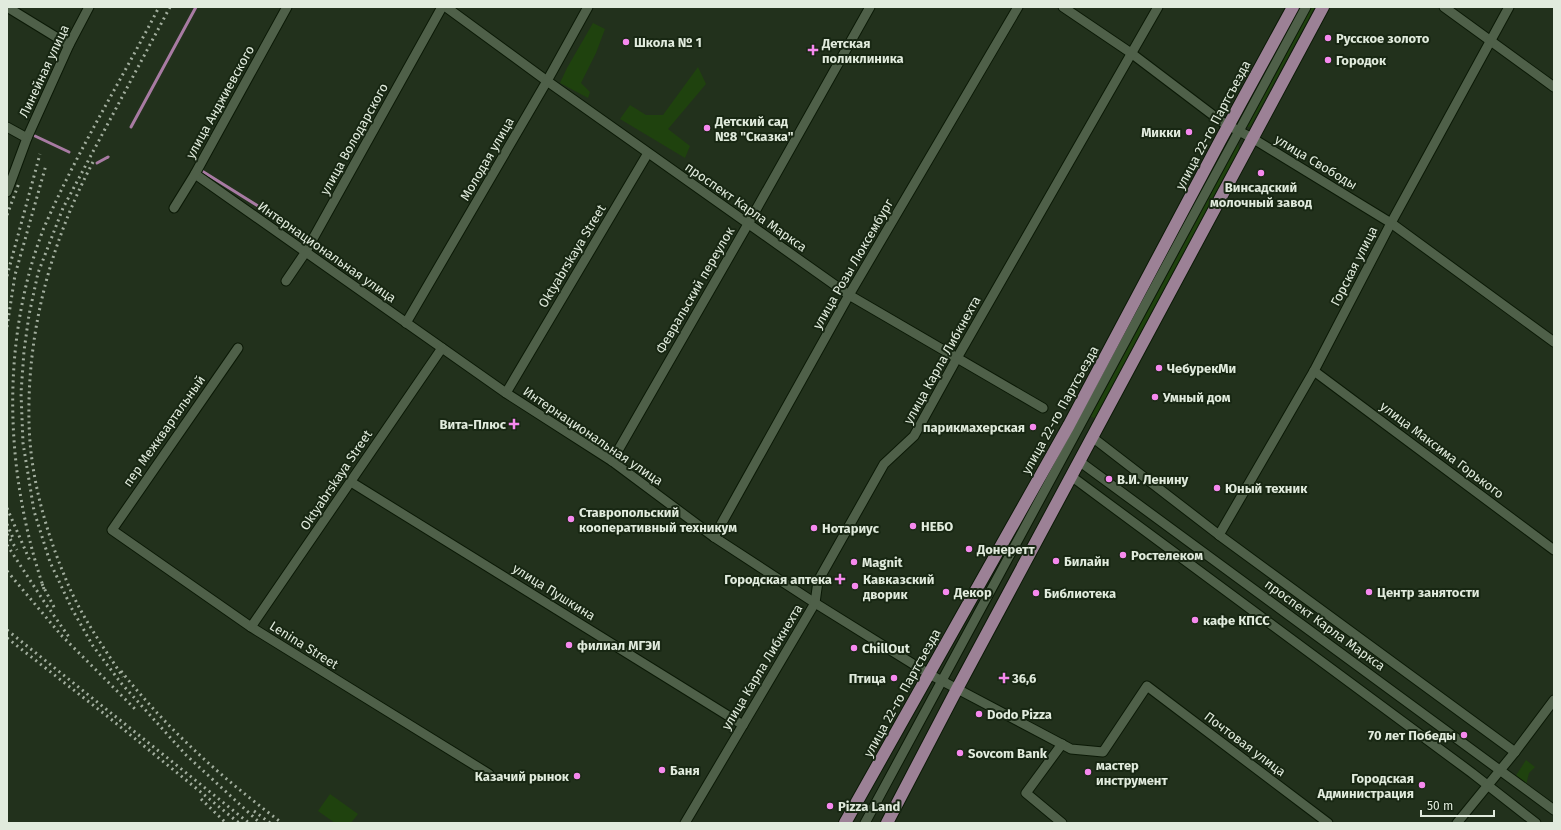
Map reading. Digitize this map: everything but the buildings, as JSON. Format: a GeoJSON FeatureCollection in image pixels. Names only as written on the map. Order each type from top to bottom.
{"type":"FeatureCollection","features":[{"type":"Feature","properties":{"kind":"main road","name":"улица 22-го Партсъезда"},"geometry":{"type":"LineString","coordinates":[[845,823],[1069,425],[1293,7]]}},
{"type":"Feature","properties":{"kind":"main road"},"geometry":{"type":"LineString","coordinates":[[887,823],[956,689],[1323,7]]}},
{"type":"Feature","properties":{"kind":"street"},"geometry":{"type":"LineString","coordinates":[[7,7],[69,45]]}},
{"type":"Feature","properties":{"kind":"street","name":"Линейная улица"},"geometry":{"type":"LineString","coordinates":[[7,192],[27,138],[69,45],[89,7]]}},
{"type":"Feature","properties":{"kind":"street","name":"улица Анджиевского"},"geometry":{"type":"LineString","coordinates":[[174,208],[195,174],[287,7]]}},
{"type":"Feature","properties":{"kind":"street","name":"улица Володарского"},"geometry":{"type":"LineString","coordinates":[[286,281],[305,253],[442,7]]}},
{"type":"Feature","properties":{"kind":"street","name":"проспект Карла Маркса"},"geometry":{"type":"LineString","coordinates":[[446,7],[547,81],[849,296],[1043,408]]}},
{"type":"Feature","properties":{"kind":"street","name":"Молодая улица"},"geometry":{"type":"LineString","coordinates":[[406,323],[547,81],[588,7]]}},
{"type":"Feature","properties":{"kind":"street","name":"Февральский переулок"},"geometry":{"type":"LineString","coordinates":[[612,461],[870,7]]}},
{"type":"Feature","properties":{"kind":"street","name":"улица Розы Люксембург"},"geometry":{"type":"LineString","coordinates":[[714,537],[849,296],[1018,7]]}},
{"type":"Feature","properties":{"kind":"street","name":"улица Свободы"},"geometry":{"type":"LineString","coordinates":[[1063,7],[1131,54],[1228,126],[1252,138],[1391,222],[1554,342]]}},
{"type":"Feature","properties":{"kind":"street","name":"улица Карла Либкнехта"},"geometry":{"type":"LineString","coordinates":[[685,823],[815,603],[818,581],[884,464],[914,436],[1158,7]]}},
{"type":"Feature","properties":{"kind":"street"},"geometry":{"type":"LineString","coordinates":[[866,823],[1306,7]]}},
{"type":"Feature","properties":{"kind":"street"},"geometry":{"type":"LineString","coordinates":[[1444,7],[1554,87]]}},
{"type":"Feature","properties":{"kind":"street","name":"Горская улица"},"geometry":{"type":"LineString","coordinates":[[1219,535],[1314,371],[1391,222],[1509,7]]}},
{"type":"Feature","properties":{"kind":"street"},"geometry":{"type":"LineString","coordinates":[[7,127],[27,138]]}},
{"type":"Feature","properties":{"kind":"street","name":"Oktyabrskaya Street"},"geometry":{"type":"LineString","coordinates":[[506,393],[648,153]]}},
{"type":"Feature","properties":{"kind":"street","name":"Интернациональная улица"},"geometry":{"type":"LineString","coordinates":[[195,174],[305,253],[506,393],[612,461],[714,537],[815,603],[929,674],[956,689],[1071,749],[1103,752],[1147,686]]}},
{"type":"Feature","properties":{"kind":"street","name":"пер Межквартальный"},"geometry":{"type":"LineString","coordinates":[[112,530],[238,348]]}},
{"type":"Feature","properties":{"kind":"street","name":"Oktyabrskaya Street"},"geometry":{"type":"LineString","coordinates":[[251,627],[442,348]]}},
{"type":"Feature","properties":{"kind":"street","name":"улица Максима Горького"},"geometry":{"type":"LineString","coordinates":[[1314,371],[1554,550]]}},
{"type":"Feature","properties":{"kind":"street","name":"проспект Карла Маркса"},"geometry":{"type":"LineString","coordinates":[[1092,437],[1219,535],[1515,752]]}},
{"type":"Feature","properties":{"kind":"street","name":"проспект Карла Маркса"},"geometry":{"type":"LineString","coordinates":[[1079,461],[1554,810]]}},
{"type":"Feature","properties":{"kind":"street"},"geometry":{"type":"LineString","coordinates":[[1071,476],[1536,823]]}},
{"type":"Feature","properties":{"kind":"street","name":"улица Пушкина"},"geometry":{"type":"LineString","coordinates":[[351,482],[743,725]]}},
{"type":"Feature","properties":{"kind":"street","name":"Lenina Street"},"geometry":{"type":"LineString","coordinates":[[112,530],[251,627],[489,774]]}},
{"type":"Feature","properties":{"kind":"street","name":"Почтовая улица"},"geometry":{"type":"LineString","coordinates":[[1147,686],[1328,823]]}},
{"type":"Feature","properties":{"kind":"street"},"geometry":{"type":"LineString","coordinates":[[1457,823],[1501,770],[1554,700]]}},
{"type":"Feature","properties":{"kind":"street"},"geometry":{"type":"LineString","coordinates":[[1062,744],[1026,793],[1062,823]]}},
{"type":"Feature","properties":{"kind":"green space"},"geometry":{"type":"Polygon","coordinates":[[[1309,7],[1315,7],[1251,125],[1249,127],[1244,127],[1309,7]]]}},
{"type":"Feature","properties":{"kind":"green space"},"geometry":{"type":"Polygon","coordinates":[[[593,23],[605,29],[596,53],[581,83],[590,92],[588,98],[560,83],[593,23]]]}},
{"type":"Feature","properties":{"kind":"green space"},"geometry":{"type":"Polygon","coordinates":[[[698,67],[706,84],[668,129],[690,146],[685,158],[620,119],[630,105],[646,115],[663,115],[698,67]]]}},
{"type":"Feature","properties":{"kind":"green space"},"geometry":{"type":"Polygon","coordinates":[[[1238,140],[1239,152],[1096,419],[1090,416],[1238,140]]]}},
{"type":"Feature","properties":{"kind":"green space"},"geometry":{"type":"Polygon","coordinates":[[[1526,760],[1535,767],[1529,773],[1526,785],[1515,777],[1526,760]]]}},
{"type":"Feature","properties":{"kind":"green space"},"geometry":{"type":"Polygon","coordinates":[[[330,794],[358,814],[351,823],[335,823],[318,811],[330,794]]]}},
{"type":"Feature","properties":{"kind":"waterway"},"geometry":{"type":"LineString","coordinates":[[131,127],[196,7]]}},
{"type":"Feature","properties":{"kind":"waterway"},"geometry":{"type":"LineString","coordinates":[[35,136],[69,152]]}},
{"type":"Feature","properties":{"kind":"waterway"},"geometry":{"type":"LineString","coordinates":[[97,163],[108,157]]}},
{"type":"Feature","properties":{"kind":"waterway"},"geometry":{"type":"LineString","coordinates":[[202,171],[303,234]]}},
{"type":"Feature","properties":{"kind":"railway"},"geometry":{"type":"LineString","coordinates":[[44,589],[31,545],[21,500],[15,455],[13,409],[14,363],[20,318],[29,273],[43,230],[84,145],[159,7]]}},
{"type":"Feature","properties":{"kind":"railway"},"geometry":{"type":"LineString","coordinates":[[170,7],[63,208],[38,273],[29,315],[24,351],[21,393],[23,443],[34,511],[50,562],[72,609],[93,646],[121,683],[186,755],[260,823]]}},
{"type":"Feature","properties":{"kind":"railway"},"geometry":{"type":"LineString","coordinates":[[7,276],[40,154]]}},
{"type":"Feature","properties":{"kind":"railway"},"geometry":{"type":"LineString","coordinates":[[93,162],[78,192],[65,224],[44,288],[32,354],[29,388],[30,442],[32,462],[40,501],[58,559],[84,616],[123,677]]}},
{"type":"Feature","properties":{"kind":"railway"},"geometry":{"type":"LineString","coordinates":[[7,327],[15,275],[46,165]]}},
{"type":"Feature","properties":{"kind":"railway"},"geometry":{"type":"LineString","coordinates":[[7,215],[19,183]]}},
{"type":"Feature","properties":{"kind":"railway"},"geometry":{"type":"LineString","coordinates":[[7,508],[30,561]]}},
{"type":"Feature","properties":{"kind":"railway"},"geometry":{"type":"LineString","coordinates":[[7,524],[13,538]]}},
{"type":"Feature","properties":{"kind":"railway"},"geometry":{"type":"LineString","coordinates":[[7,534],[17,550]]}},
{"type":"Feature","properties":{"kind":"railway"},"geometry":{"type":"LineString","coordinates":[[7,545],[69,637]]}},
{"type":"Feature","properties":{"kind":"railway"},"geometry":{"type":"LineString","coordinates":[[7,571],[61,635],[136,710]]}},
{"type":"Feature","properties":{"kind":"railway"},"geometry":{"type":"LineString","coordinates":[[42,584],[55,609]]}},
{"type":"Feature","properties":{"kind":"railway"},"geometry":{"type":"LineString","coordinates":[[7,630],[249,823]]}},
{"type":"Feature","properties":{"kind":"railway"},"geometry":{"type":"LineString","coordinates":[[7,638],[107,716],[239,823]]}},
{"type":"Feature","properties":{"kind":"railway"},"geometry":{"type":"LineString","coordinates":[[121,671],[158,714],[217,771],[282,823]]}},
{"type":"Feature","properties":{"kind":"railway"},"geometry":{"type":"LineString","coordinates":[[201,799],[226,823]]}},
{"type":"Feature","properties":{"kind":"railway"},"geometry":{"type":"LineString","coordinates":[[254,811],[270,823]]}},
{"type":"Feature","properties":{"kind":"place","name":"Русское золото"},"geometry":{"type":"Point","coordinates":[1328,38]}},
{"type":"Feature","properties":{"kind":"place","name":"Школа № 1"},"geometry":{"type":"Point","coordinates":[626,42]}},
{"type":"Feature","properties":{"kind":"place","name":"Детская поликлиника"},"geometry":{"type":"Point","coordinates":[813,50]}},
{"type":"Feature","properties":{"kind":"place","name":"Городок"},"geometry":{"type":"Point","coordinates":[1328,60]}},
{"type":"Feature","properties":{"kind":"place","name":"Детский сад №8 \"Сказка\""},"geometry":{"type":"Point","coordinates":[707,128]}},
{"type":"Feature","properties":{"kind":"place","name":"Микки"},"geometry":{"type":"Point","coordinates":[1189,132]}},
{"type":"Feature","properties":{"kind":"place","name":"Винсадский молочный завод"},"geometry":{"type":"Point","coordinates":[1261,173]}},
{"type":"Feature","properties":{"kind":"place","name":"ЧебурекМи"},"geometry":{"type":"Point","coordinates":[1159,368]}},
{"type":"Feature","properties":{"kind":"place","name":"Умный дом"},"geometry":{"type":"Point","coordinates":[1155,397]}},
{"type":"Feature","properties":{"kind":"place","name":"Вита-Плюс"},"geometry":{"type":"Point","coordinates":[514,424]}},
{"type":"Feature","properties":{"kind":"place","name":"парикмахерская"},"geometry":{"type":"Point","coordinates":[1033,427]}},
{"type":"Feature","properties":{"kind":"place","name":"В.И. Ленину"},"geometry":{"type":"Point","coordinates":[1109,479]}},
{"type":"Feature","properties":{"kind":"place","name":"Юный техник"},"geometry":{"type":"Point","coordinates":[1217,488]}},
{"type":"Feature","properties":{"kind":"place","name":"Ставропольский кооперативный техникум"},"geometry":{"type":"Point","coordinates":[571,519]}},
{"type":"Feature","properties":{"kind":"place","name":"НЕБО"},"geometry":{"type":"Point","coordinates":[913,526]}},
{"type":"Feature","properties":{"kind":"place","name":"Нотариус"},"geometry":{"type":"Point","coordinates":[814,528]}},
{"type":"Feature","properties":{"kind":"place","name":"Донеретт"},"geometry":{"type":"Point","coordinates":[969,549]}},
{"type":"Feature","properties":{"kind":"place","name":"Ростелеком"},"geometry":{"type":"Point","coordinates":[1123,555]}},
{"type":"Feature","properties":{"kind":"place","name":"Билайн"},"geometry":{"type":"Point","coordinates":[1056,561]}},
{"type":"Feature","properties":{"kind":"place","name":"Magnit"},"geometry":{"type":"Point","coordinates":[854,562]}},
{"type":"Feature","properties":{"kind":"place","name":"Городская аптека"},"geometry":{"type":"Point","coordinates":[840,579]}},
{"type":"Feature","properties":{"kind":"place","name":"Кавказский дворик"},"geometry":{"type":"Point","coordinates":[855,586]}},
{"type":"Feature","properties":{"kind":"place","name":"Декор"},"geometry":{"type":"Point","coordinates":[946,592]}},
{"type":"Feature","properties":{"kind":"place","name":"Центр занятости"},"geometry":{"type":"Point","coordinates":[1369,592]}},
{"type":"Feature","properties":{"kind":"place","name":"Библиотека"},"geometry":{"type":"Point","coordinates":[1036,593]}},
{"type":"Feature","properties":{"kind":"place","name":"кафе КПСС"},"geometry":{"type":"Point","coordinates":[1195,620]}},
{"type":"Feature","properties":{"kind":"place","name":"филиал МГЭИ"},"geometry":{"type":"Point","coordinates":[569,645]}},
{"type":"Feature","properties":{"kind":"place","name":"ChillOut"},"geometry":{"type":"Point","coordinates":[854,648]}},
{"type":"Feature","properties":{"kind":"place","name":"Птица"},"geometry":{"type":"Point","coordinates":[894,678]}},
{"type":"Feature","properties":{"kind":"place","name":"36,6"},"geometry":{"type":"Point","coordinates":[1004,678]}},
{"type":"Feature","properties":{"kind":"place","name":"Dodo Pizza"},"geometry":{"type":"Point","coordinates":[979,714]}},
{"type":"Feature","properties":{"kind":"place","name":"70 лет Победы"},"geometry":{"type":"Point","coordinates":[1464,735]}},
{"type":"Feature","properties":{"kind":"place","name":"Sovcom Bank"},"geometry":{"type":"Point","coordinates":[960,753]}},
{"type":"Feature","properties":{"kind":"place","name":"Баня"},"geometry":{"type":"Point","coordinates":[662,770]}},
{"type":"Feature","properties":{"kind":"place","name":"мастер инструмент"},"geometry":{"type":"Point","coordinates":[1088,772]}},
{"type":"Feature","properties":{"kind":"place","name":"Казачий рынок"},"geometry":{"type":"Point","coordinates":[577,776]}},
{"type":"Feature","properties":{"kind":"place","name":"Городская Администрация"},"geometry":{"type":"Point","coordinates":[1422,785]}},
{"type":"Feature","properties":{"kind":"place","name":"Pizza Land"},"geometry":{"type":"Point","coordinates":[830,806]}}]}
